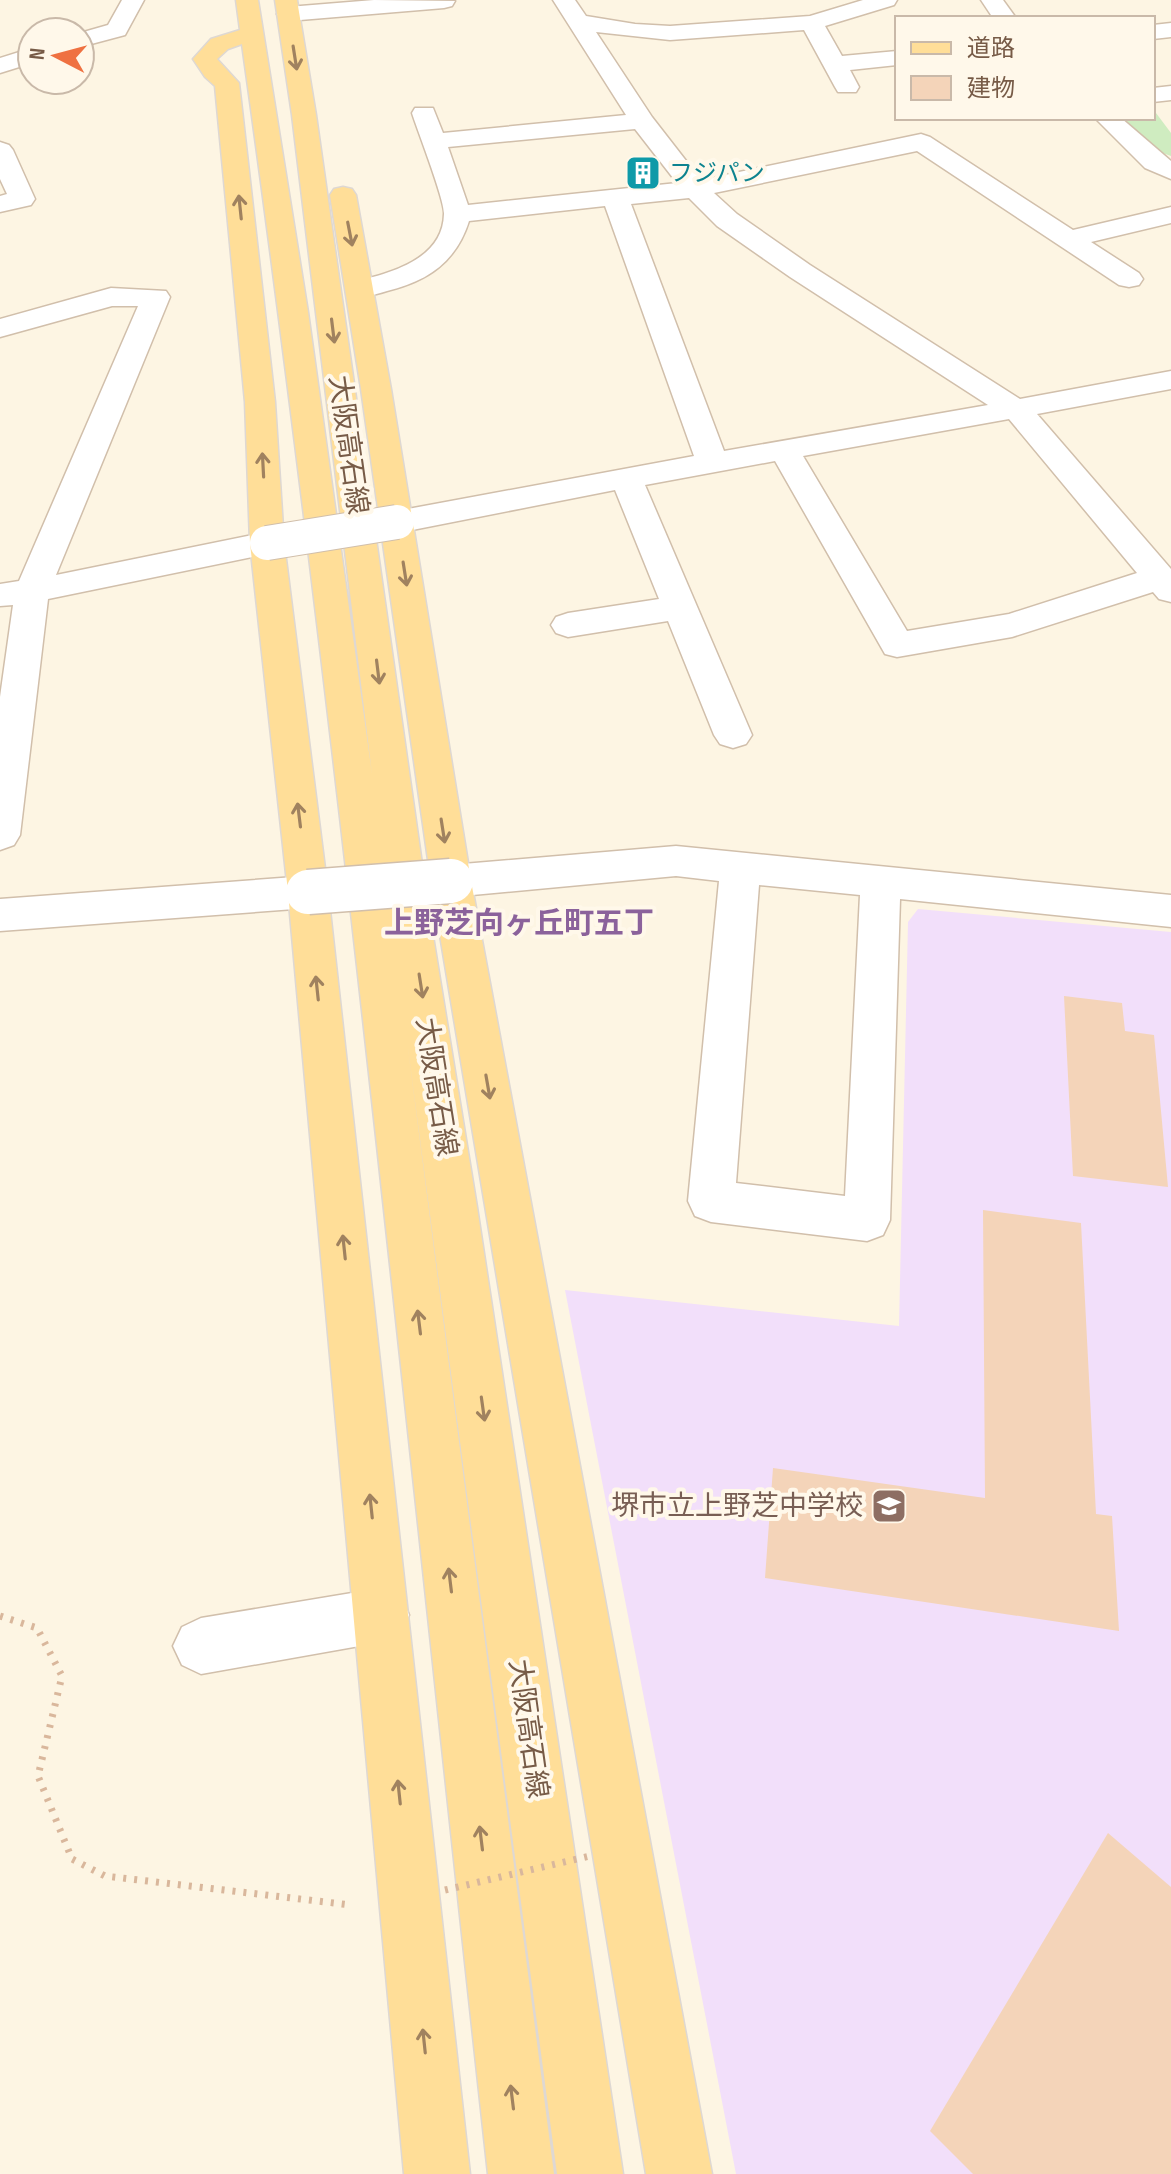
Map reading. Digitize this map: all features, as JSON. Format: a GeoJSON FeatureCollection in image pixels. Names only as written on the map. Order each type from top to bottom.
{"type":"FeatureCollection","features":[{"type":"Feature","properties":{"kind":"main road","name":"大阪高石線"},"geometry":{"type":"LineString","coordinates":[[269,12],[304,115],[407,899],[454,1207],[590,2174]]}},
{"type":"Feature","properties":{"kind":"main road","name":"大阪高石線"},"geometry":{"type":"LineString","coordinates":[[269,12],[294,312],[368,894],[521,2174]]}},
{"type":"Feature","properties":{"kind":"main road"},"geometry":{"type":"LineString","coordinates":[[269,12],[214,45],[205,59],[213,72],[227,83],[260,402],[267,543],[308,892],[382,1615],[427,1894],[437,2174]]}},
{"type":"Feature","properties":{"kind":"main road"},"geometry":{"type":"LineString","coordinates":[[304,115],[332,136],[360,289],[451,881],[679,2174]]}},
{"type":"Feature","properties":{"kind":"street"},"geometry":{"type":"LineString","coordinates":[[96,36],[117,30],[133,0]]}},
{"type":"Feature","properties":{"kind":"street"},"geometry":{"type":"LineString","coordinates":[[571,11],[627,31],[669,33],[785,22],[812,23],[886,0]]}},
{"type":"Feature","properties":{"kind":"street"},"geometry":{"type":"LineString","coordinates":[[269,12],[444,1]]}},
{"type":"Feature","properties":{"kind":"street"},"geometry":{"type":"LineString","coordinates":[[571,11],[642,121],[695,189],[727,220],[800,271],[1017,410],[1165,584],[1012,625],[897,645],[783,448]]}},
{"type":"Feature","properties":{"kind":"street"},"geometry":{"type":"LineString","coordinates":[[812,23],[847,87]]}},
{"type":"Feature","properties":{"kind":"street"},"geometry":{"type":"LineString","coordinates":[[837,64],[895,58]]}},
{"type":"Feature","properties":{"kind":"street"},"geometry":{"type":"LineString","coordinates":[[360,289],[404,280],[432,262],[452,235],[458,214],[424,112]]}},
{"type":"Feature","properties":{"kind":"street"},"geometry":{"type":"LineString","coordinates":[[1109,120],[1154,163],[1170,171]]}},
{"type":"Feature","properties":{"kind":"street"},"geometry":{"type":"LineString","coordinates":[[434,141],[642,121]]}},
{"type":"Feature","properties":{"kind":"street"},"geometry":{"type":"LineString","coordinates":[[458,214],[695,189],[921,142],[1129,279]]}},
{"type":"Feature","properties":{"kind":"street"},"geometry":{"type":"LineString","coordinates":[[0,150],[22,199],[0,204]]}},
{"type":"Feature","properties":{"kind":"street"},"geometry":{"type":"LineString","coordinates":[[615,197],[712,461]]}},
{"type":"Feature","properties":{"kind":"street"},"geometry":{"type":"LineString","coordinates":[[1069,239],[1171,215]]}},
{"type":"Feature","properties":{"kind":"street"},"geometry":{"type":"LineString","coordinates":[[0,328],[111,297],[156,297],[16,593],[0,835]]}},
{"type":"Feature","properties":{"kind":"street"},"geometry":{"type":"LineString","coordinates":[[16,593],[267,543],[397,522],[712,461],[1017,410],[1171,380]]}},
{"type":"Feature","properties":{"kind":"street"},"geometry":{"type":"LineString","coordinates":[[626,478],[733,735]]}},
{"type":"Feature","properties":{"kind":"street"},"geometry":{"type":"LineString","coordinates":[[568,625],[680,607]]}},
{"type":"Feature","properties":{"kind":"street"},"geometry":{"type":"LineString","coordinates":[[0,915],[676,861],[1171,911]]}},
{"type":"Feature","properties":{"kind":"street"},"geometry":{"type":"LineString","coordinates":[[740,868],[711,1201],[867,1220],[881,882]]}},
{"type":"Feature","properties":{"kind":"street"},"geometry":{"type":"LineString","coordinates":[[201,1646],[382,1615]]}},
{"type":"Feature","properties":{"kind":"path"},"geometry":{"type":"LineString","coordinates":[[0,1616],[37,1628],[62,1676],[38,1776],[72,1859],[105,1876],[358,1906],[427,1894],[594,1855]]}},
{"type":"Feature","properties":{"kind":"shaded area","name":"堺市立上野芝中学校"},"geometry":{"type":"Polygon","coordinates":[[[918,909],[1171,932],[1171,2174],[736,2174],[565,1290],[899,1326],[908,922],[918,909]]]}},
{"type":"Feature","properties":{"kind":"green space"},"geometry":{"type":"Polygon","coordinates":[[[1155,112],[1171,133],[1171,156],[1160,152],[1125,120],[1155,120],[1155,112]]]}},
{"type":"Feature","properties":{"kind":"building"},"geometry":{"type":"Polygon","coordinates":[[[1064,996],[1122,1003],[1125,1031],[1154,1035],[1168,1187],[1073,1176],[1064,996]]]}},
{"type":"Feature","properties":{"kind":"building"},"geometry":{"type":"Polygon","coordinates":[[[983,1210],[1081,1223],[1096,1514],[1112,1516],[1119,1631],[765,1578],[773,1468],[985,1498],[983,1210]]]}},
{"type":"Feature","properties":{"kind":"building"},"geometry":{"type":"Polygon","coordinates":[[[1108,1833],[1171,1887],[1171,2174],[973,2174],[930,2131],[1108,1833]]]}},
{"type":"Feature","properties":{"kind":"place","name":"フジパン"},"geometry":{"type":"Point","coordinates":[643,173]}},
{"type":"Feature","properties":{"kind":"place","name":"堺市立上野芝中学校"},"geometry":{"type":"Point","coordinates":[889,1506]}},
{"type":"Feature","properties":{"kind":"district","name":"上野芝向ヶ丘町五丁"},"geometry":{"type":"Point","coordinates":[519,924]}}]}
